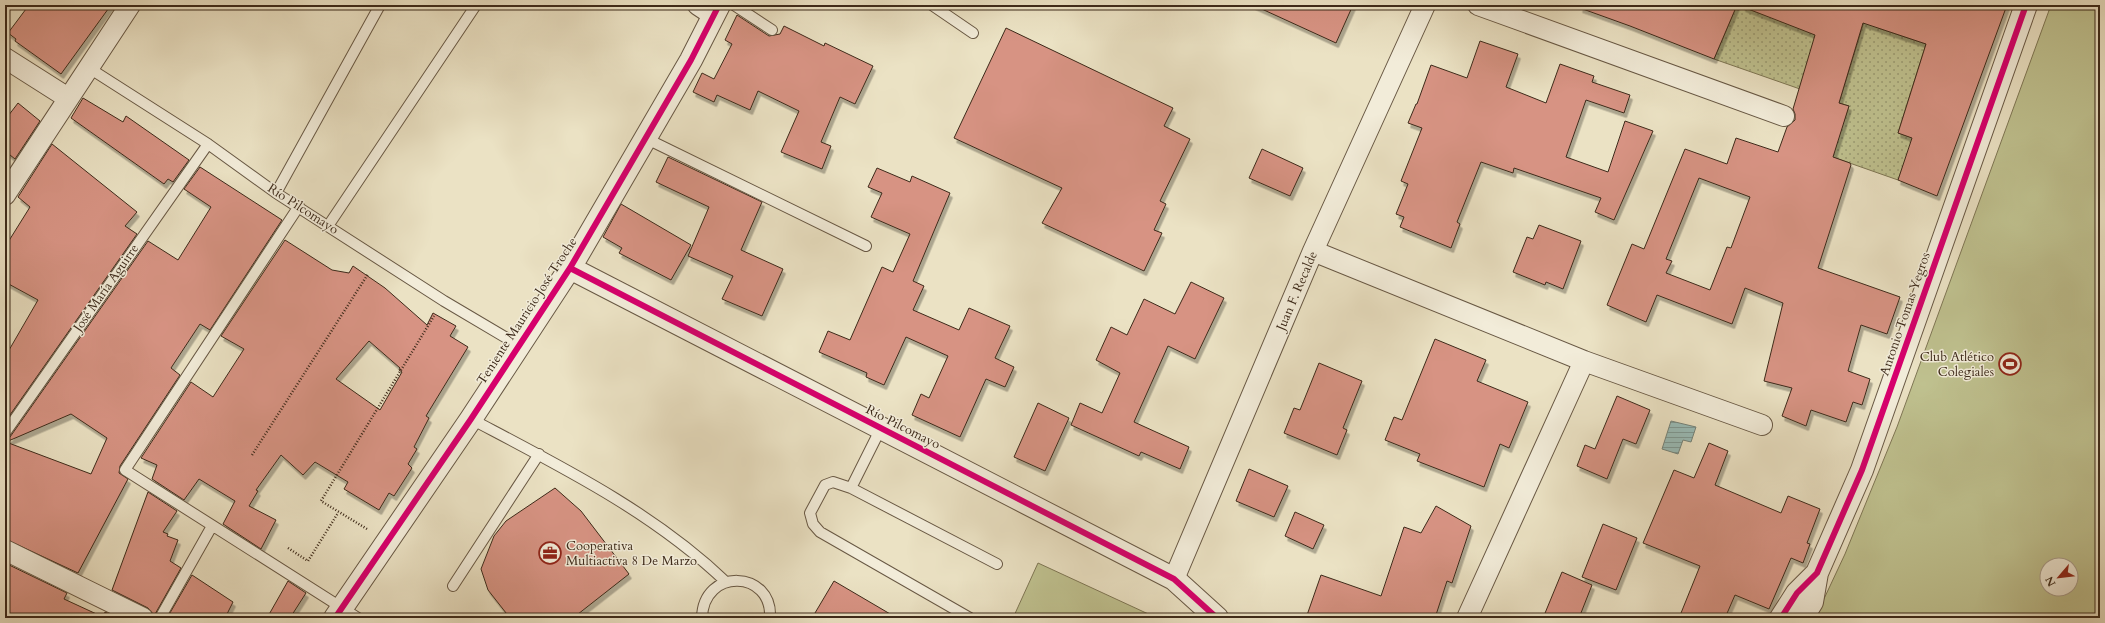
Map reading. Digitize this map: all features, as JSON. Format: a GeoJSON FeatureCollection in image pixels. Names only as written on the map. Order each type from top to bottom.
{"type":"FeatureCollection","features":[{"type":"Feature","properties":{"kind":"street"},"geometry":{"type":"LineString","coordinates":[[5,195],[130,5]]}},
{"type":"Feature","properties":{"kind":"street","name":"Juan F. Recalde"},"geometry":{"type":"LineString","coordinates":[[1174,579],[1313,251],[1425,5]]}},
{"type":"Feature","properties":{"kind":"street"},"geometry":{"type":"LineString","coordinates":[[1478,5],[1784,116]]}},
{"type":"Feature","properties":{"kind":"street","name":"Antonio Tomas Yegros"},"geometry":{"type":"LineString","coordinates":[[1781,618],[1797,593],[1817,573],[1862,470],[2026,5]]}},
{"type":"Feature","properties":{"kind":"street","name":"Teniente Mauricio José Troche"},"geometry":{"type":"LineString","coordinates":[[345,615],[388,541],[520,346],[570,268],[691,60],[710,8]]}},
{"type":"Feature","properties":{"kind":"street"},"geometry":{"type":"LineString","coordinates":[[5,58],[68,98]]}},
{"type":"Feature","properties":{"kind":"street"},"geometry":{"type":"LineString","coordinates":[[1313,251],[1584,361],[1762,425]]}},
{"type":"Feature","properties":{"kind":"street","name":"Río Pilcomayo"},"geometry":{"type":"LineString","coordinates":[[570,268],[1174,579],[1217,618]]}},
{"type":"Feature","properties":{"kind":"street"},"geometry":{"type":"LineString","coordinates":[[1467,618],[1584,361]]}},
{"type":"Feature","properties":{"kind":"street"},"geometry":{"type":"LineString","coordinates":[[5,550],[142,618]]}},
{"type":"Feature","properties":{"kind":"street"},"geometry":{"type":"LineString","coordinates":[[1802,618],[1812,602],[1817,573]]}},
{"type":"Feature","properties":{"kind":"lane"},"geometry":{"type":"LineString","coordinates":[[276,193],[380,5]]}},
{"type":"Feature","properties":{"kind":"lane"},"geometry":{"type":"LineString","coordinates":[[328,226],[476,5]]}},
{"type":"Feature","properties":{"kind":"lane"},"geometry":{"type":"LineString","coordinates":[[734,5],[772,30]]}},
{"type":"Feature","properties":{"kind":"lane"},"geometry":{"type":"LineString","coordinates":[[932,5],[973,33]]}},
{"type":"Feature","properties":{"kind":"lane","name":"Río Pilcomayo"},"geometry":{"type":"LineString","coordinates":[[89,68],[208,144],[276,193],[299,206],[444,301],[520,346]]}},
{"type":"Feature","properties":{"kind":"lane"},"geometry":{"type":"LineString","coordinates":[[645,138],[866,246]]}},
{"type":"Feature","properties":{"kind":"lane","name":"José María Aguirre"},"geometry":{"type":"LineString","coordinates":[[5,433],[208,144]]}},
{"type":"Feature","properties":{"kind":"lane"},"geometry":{"type":"LineString","coordinates":[[299,206],[125,470],[345,615]]}},
{"type":"Feature","properties":{"kind":"lane"},"geometry":{"type":"LineString","coordinates":[[471,419],[538,454],[634,511],[697,554],[726,582]]}},
{"type":"Feature","properties":{"kind":"lane"},"geometry":{"type":"LineString","coordinates":[[851,488],[881,428]]}},
{"type":"Feature","properties":{"kind":"lane"},"geometry":{"type":"LineString","coordinates":[[453,586],[538,454]]}},
{"type":"Feature","properties":{"kind":"lane"},"geometry":{"type":"LineString","coordinates":[[970,618],[820,532],[813,524],[810,513],[825,485],[833,482],[851,488],[997,564]]}},
{"type":"Feature","properties":{"kind":"lane"},"geometry":{"type":"LineString","coordinates":[[160,618],[212,526]]}},
{"type":"Feature","properties":{"kind":"lane"},"geometry":{"type":"LineString","coordinates":[[702,618],[702,607],[707,596],[716,587],[726,582],[738,580],[750,583],[760,590],[767,600],[771,611],[770,618]]}},
{"type":"Feature","properties":{"kind":"path"},"geometry":{"type":"LineString","coordinates":[[252,455],[378,258]]}},
{"type":"Feature","properties":{"kind":"path"},"geometry":{"type":"LineString","coordinates":[[388,541],[338,513],[321,501],[444,301]]}},
{"type":"Feature","properties":{"kind":"path"},"geometry":{"type":"LineString","coordinates":[[288,548],[308,561],[338,513]]}},
{"type":"Feature","properties":{"kind":"green space"},"geometry":{"type":"Polygon","coordinates":[[[1737,5],[1781,21],[1826,5],[1800,89],[1714,59],[1737,5]]]}},
{"type":"Feature","properties":{"kind":"green space","name":"Club Atlético Colegiales"},"geometry":{"type":"Polygon","coordinates":[[[2051,5],[2100,5],[2100,618],[1815,618],[1845,554],[1897,427],[2051,5]]]}},
{"type":"Feature","properties":{"kind":"green space"},"geometry":{"type":"Polygon","coordinates":[[[1884,9],[1878,28],[1926,44],[1898,133],[1913,138],[1898,180],[1804,147],[1843,124],[1849,106],[1839,103],[1866,15],[1884,9]]]}},
{"type":"Feature","properties":{"kind":"green space"},"geometry":{"type":"Polygon","coordinates":[[[1038,563],[1157,618],[1013,618],[1038,563]]]}},
{"type":"Feature","properties":{"kind":"water"},"geometry":{"type":"Polygon","coordinates":[[[1671,421],[1696,427],[1691,442],[1683,440],[1678,454],[1662,449],[1671,421]]]}},
{"type":"Feature","properties":{"kind":"building"},"geometry":{"type":"Polygon","coordinates":[[[29,5],[111,5],[61,74],[15,41],[16,39],[8,33],[29,5]]]}},
{"type":"Feature","properties":{"kind":"building"},"geometry":{"type":"Polygon","coordinates":[[[1253,5],[1353,5],[1336,43],[1253,5]]]}},
{"type":"Feature","properties":{"kind":"building"},"geometry":{"type":"Polygon","coordinates":[[[1581,5],[1737,5],[1714,59],[1580,8],[1581,5]]]}},
{"type":"Feature","properties":{"kind":"building"},"geometry":{"type":"Polygon","coordinates":[[[1743,5],[2007,5],[1937,196],[1898,180],[1912,138],[1898,133],[1926,44],[1863,23],[1839,103],[1849,106],[1833,157],[1850,163],[1851,165],[1818,268],[1900,297],[1887,334],[1861,325],[1848,371],[1870,379],[1862,405],[1853,402],[1846,422],[1811,410],[1806,426],[1782,416],[1792,388],[1764,381],[1783,303],[1745,288],[1732,324],[1657,295],[1646,322],[1607,305],[1632,244],[1644,249],[1685,149],[1727,164],[1736,138],[1778,152],[1787,127],[1795,120],[1793,109],[1815,35],[1743,7],[1743,5]],[[1699,178],[1666,259],[1672,261],[1666,273],[1710,290],[1727,247],[1731,248],[1750,197],[1699,178]]]}},
{"type":"Feature","properties":{"kind":"building"},"geometry":{"type":"Polygon","coordinates":[[[737,15],[769,36],[780,34],[784,26],[824,46],[825,43],[873,66],[855,104],[840,97],[821,142],[831,146],[822,169],[781,152],[799,111],[758,91],[750,110],[717,95],[714,102],[693,92],[702,73],[714,79],[732,44],[725,40],[737,15]]]}},
{"type":"Feature","properties":{"kind":"building"},"geometry":{"type":"Polygon","coordinates":[[[1006,28],[1173,108],[1164,126],[1190,139],[1160,201],[1166,204],[1154,230],[1162,233],[1144,271],[1042,223],[1062,188],[954,138],[1006,28]]]}},
{"type":"Feature","properties":{"kind":"building"},"geometry":{"type":"Polygon","coordinates":[[[1480,41],[1518,54],[1506,87],[1546,103],[1560,64],[1594,76],[1592,82],[1630,95],[1624,113],[1586,100],[1566,157],[1608,172],[1625,121],[1653,131],[1614,220],[1595,212],[1601,198],[1514,168],[1513,173],[1481,162],[1457,222],[1460,224],[1451,248],[1400,227],[1404,217],[1396,214],[1408,184],[1401,181],[1422,128],[1408,123],[1417,104],[1431,65],[1467,78],[1480,41]]]}},
{"type":"Feature","properties":{"kind":"building"},"geometry":{"type":"Polygon","coordinates":[[[83,98],[123,122],[126,116],[189,160],[173,182],[168,179],[164,184],[71,118],[83,98]]]}},
{"type":"Feature","properties":{"kind":"building"},"geometry":{"type":"Polygon","coordinates":[[[18,103],[40,121],[15,159],[5,151],[5,120],[18,103]]]}},
{"type":"Feature","properties":{"kind":"building"},"geometry":{"type":"Polygon","coordinates":[[[52,144],[137,212],[125,226],[137,234],[5,422],[5,357],[38,300],[5,282],[5,247],[30,207],[18,197],[52,144]]]}},
{"type":"Feature","properties":{"kind":"building"},"geometry":{"type":"Polygon","coordinates":[[[1262,149],[1303,168],[1290,196],[1249,178],[1262,149]]]}},
{"type":"Feature","properties":{"kind":"building"},"geometry":{"type":"Polygon","coordinates":[[[668,157],[762,202],[741,250],[783,269],[762,316],[722,299],[733,276],[688,256],[709,207],[656,182],[668,157]]]}},
{"type":"Feature","properties":{"kind":"building"},"geometry":{"type":"Polygon","coordinates":[[[200,167],[282,220],[210,330],[200,324],[171,368],[180,375],[120,466],[119,473],[128,479],[78,573],[5,539],[5,439],[10,437],[148,241],[178,260],[211,207],[184,189],[200,167]],[[71,414],[6,442],[91,474],[107,438],[71,414]]]}},
{"type":"Feature","properties":{"kind":"building"},"geometry":{"type":"Polygon","coordinates":[[[877,168],[910,182],[912,176],[950,193],[913,281],[924,286],[913,310],[959,330],[969,308],[1010,326],[995,358],[1014,367],[1005,387],[986,379],[960,437],[912,415],[921,394],[929,398],[948,356],[906,337],[884,385],[866,377],[867,373],[819,352],[828,331],[850,340],[882,267],[893,272],[910,234],[871,217],[882,193],[868,187],[877,168]]]}},
{"type":"Feature","properties":{"kind":"building"},"geometry":{"type":"Polygon","coordinates":[[[621,204],[691,245],[671,280],[619,253],[622,248],[603,237],[621,204]]]}},
{"type":"Feature","properties":{"kind":"building"},"geometry":{"type":"Polygon","coordinates":[[[1539,225],[1581,241],[1563,289],[1546,282],[1545,285],[1513,272],[1527,237],[1533,239],[1539,225]]]}},
{"type":"Feature","properties":{"kind":"building"},"geometry":{"type":"Polygon","coordinates":[[[285,240],[332,270],[349,273],[353,266],[385,288],[427,325],[433,313],[456,326],[450,336],[468,347],[426,416],[429,418],[414,447],[417,449],[408,464],[412,468],[394,496],[389,493],[379,510],[344,489],[348,482],[315,462],[303,475],[281,455],[256,490],[258,491],[249,506],[276,520],[261,549],[223,524],[235,501],[199,479],[184,500],[152,479],[157,465],[141,458],[191,382],[213,397],[244,349],[221,336],[285,240]],[[369,341],[336,379],[380,410],[402,372],[399,370],[400,368],[369,341]]]}},
{"type":"Feature","properties":{"kind":"building"},"geometry":{"type":"Polygon","coordinates":[[[1191,282],[1224,298],[1195,359],[1168,346],[1134,422],[1189,447],[1180,469],[1141,452],[1139,456],[1071,425],[1080,403],[1102,413],[1120,373],[1096,360],[1111,327],[1127,335],[1144,299],[1175,314],[1191,282]]]}},
{"type":"Feature","properties":{"kind":"building"},"geometry":{"type":"Polygon","coordinates":[[[1435,339],[1486,360],[1477,381],[1528,402],[1509,448],[1500,444],[1484,487],[1417,461],[1420,454],[1385,440],[1394,417],[1402,420],[1435,339]]]}},
{"type":"Feature","properties":{"kind":"building"},"geometry":{"type":"Polygon","coordinates":[[[1319,363],[1362,381],[1343,428],[1347,430],[1337,455],[1284,433],[1294,408],[1300,410],[1319,363]]]}},
{"type":"Feature","properties":{"kind":"building"},"geometry":{"type":"Polygon","coordinates":[[[1617,396],[1650,410],[1636,444],[1623,439],[1607,479],[1577,466],[1585,445],[1595,449],[1617,396]]]}},
{"type":"Feature","properties":{"kind":"building"},"geometry":{"type":"Polygon","coordinates":[[[1038,403],[1069,418],[1045,471],[1014,457],[1038,403]]]}},
{"type":"Feature","properties":{"kind":"building"},"geometry":{"type":"Polygon","coordinates":[[[1709,443],[1728,451],[1715,485],[1781,513],[1788,496],[1820,509],[1807,543],[1810,544],[1803,563],[1791,558],[1769,609],[1735,595],[1725,618],[1679,618],[1700,566],[1643,543],[1674,470],[1694,478],[1709,443]]]}},
{"type":"Feature","properties":{"kind":"building"},"geometry":{"type":"Polygon","coordinates":[[[1249,469],[1288,486],[1274,517],[1236,501],[1249,469]]]}},
{"type":"Feature","properties":{"kind":"building","name":"Cooperativa Multiactiva 8 De Marzo"},"geometry":{"type":"Polygon","coordinates":[[[555,488],[581,511],[629,574],[573,618],[510,618],[488,590],[481,569],[494,536],[506,521],[555,488]]]}},
{"type":"Feature","properties":{"kind":"building"},"geometry":{"type":"Polygon","coordinates":[[[148,492],[177,511],[163,532],[168,534],[167,536],[178,540],[170,561],[181,568],[154,616],[148,608],[112,590],[148,492]]]}},
{"type":"Feature","properties":{"kind":"building"},"geometry":{"type":"Polygon","coordinates":[[[1436,506],[1471,526],[1452,583],[1447,581],[1435,618],[1306,618],[1321,575],[1381,596],[1404,527],[1421,533],[1436,506]]]}},
{"type":"Feature","properties":{"kind":"building"},"geometry":{"type":"Polygon","coordinates":[[[1295,512],[1324,525],[1313,549],[1285,536],[1295,512]]]}},
{"type":"Feature","properties":{"kind":"building"},"geometry":{"type":"Polygon","coordinates":[[[1603,524],[1637,538],[1616,590],[1582,577],[1603,524]]]}},
{"type":"Feature","properties":{"kind":"building"},"geometry":{"type":"Polygon","coordinates":[[[5,563],[67,593],[64,599],[103,617],[105,612],[117,618],[5,618],[5,563]]]}},
{"type":"Feature","properties":{"kind":"building"},"geometry":{"type":"Polygon","coordinates":[[[1562,572],[1592,585],[1579,618],[1543,618],[1562,572]]]}},
{"type":"Feature","properties":{"kind":"building"},"geometry":{"type":"Polygon","coordinates":[[[192,575],[233,602],[225,618],[167,618],[192,575]]]}},
{"type":"Feature","properties":{"kind":"building"},"geometry":{"type":"Polygon","coordinates":[[[288,581],[306,593],[290,618],[267,618],[288,581]]]}},
{"type":"Feature","properties":{"kind":"building"},"geometry":{"type":"Polygon","coordinates":[[[834,581],[897,618],[812,618],[834,581]]]}},
{"type":"Feature","properties":{"kind":"cycle path"},"geometry":{"type":"LineString","coordinates":[[335,618],[471,419],[570,268],[691,60],[719,5]]}},
{"type":"Feature","properties":{"kind":"cycle path"},"geometry":{"type":"LineString","coordinates":[[1781,618],[1797,593],[1817,573],[1862,470],[2026,5]]}},
{"type":"Feature","properties":{"kind":"cycle path"},"geometry":{"type":"LineString","coordinates":[[570,268],[1174,579],[1217,618]]}},
{"type":"Feature","properties":{"kind":"place","name":"Club Atlético Colegiales"},"geometry":{"type":"Point","coordinates":[2010,364]}},
{"type":"Feature","properties":{"kind":"place","name":"Cooperativa Multiactiva 8 De Marzo"},"geometry":{"type":"Point","coordinates":[550,553]}}]}
